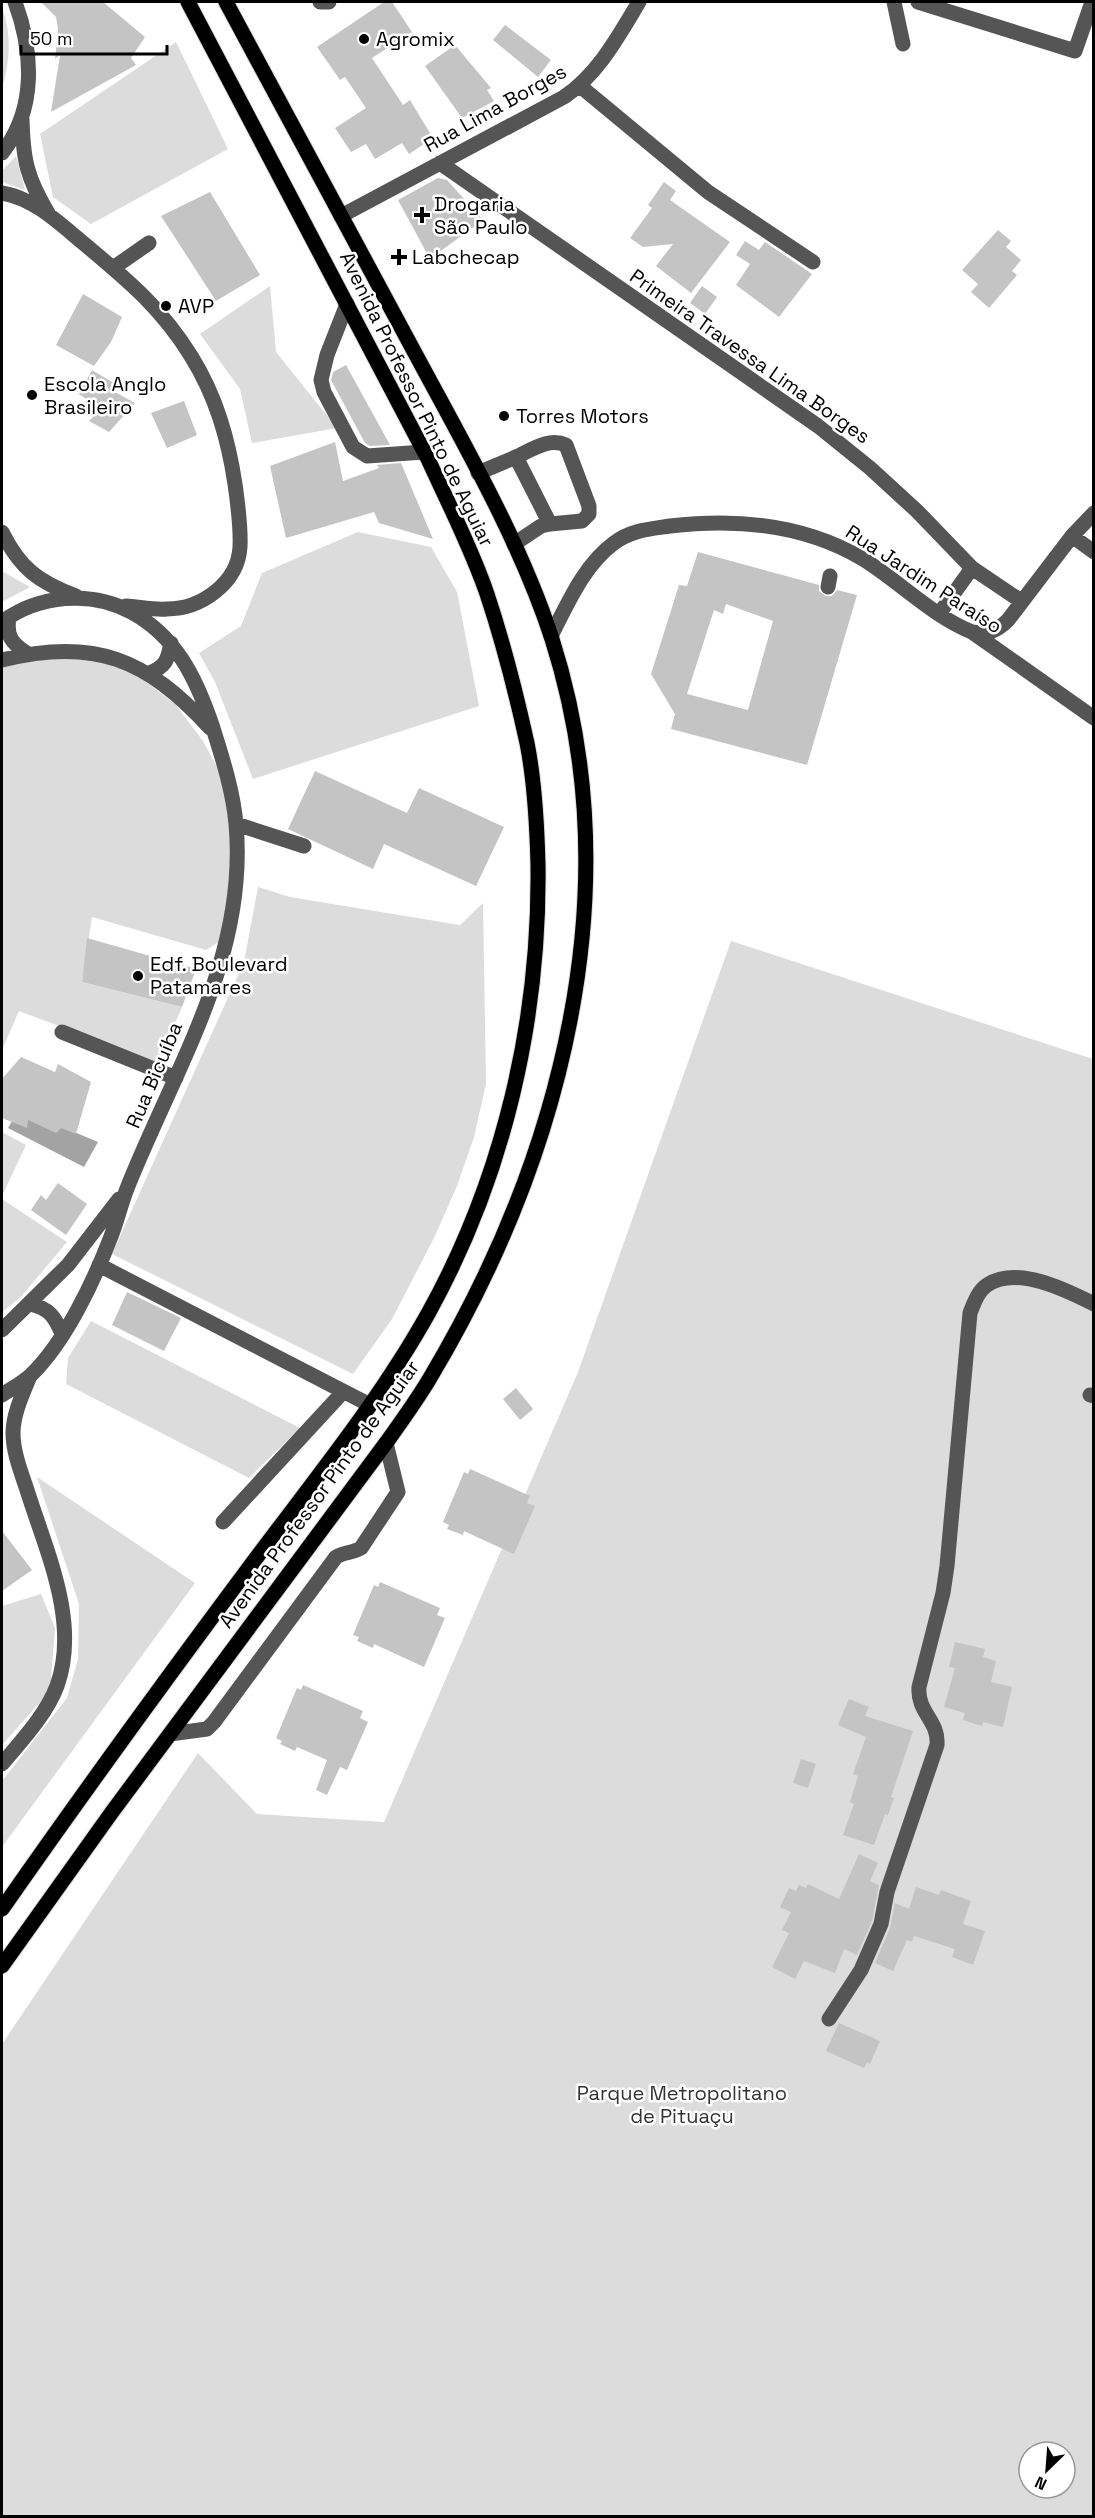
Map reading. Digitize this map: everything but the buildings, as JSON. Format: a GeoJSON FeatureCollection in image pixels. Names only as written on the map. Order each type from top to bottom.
{"type":"FeatureCollection","features":[{"type":"Feature","properties":{"kind":"main road","name":"Avenida Professor Pinto de Aguiar"},"geometry":{"type":"LineString","coordinates":[[2,1909],[161,1686],[400,1362],[430,1309],[464,1240],[488,1181],[507,1119],[523,1047],[533,979],[538,905],[533,784],[527,744],[512,682],[486,592],[463,535],[424,452],[188,2]]}},
{"type":"Feature","properties":{"kind":"main road","name":"Avenida Professor Pinto de Aguiar"},"geometry":{"type":"LineString","coordinates":[[2,1966],[170,1734],[386,1443],[428,1382],[495,1255],[521,1195],[544,1131],[577,986],[585,910],[587,850],[584,794],[565,682],[551,636],[514,544],[478,473],[225,2]]}},
{"type":"Feature","properties":{"kind":"street"},"geometry":{"type":"LineString","coordinates":[[2,153],[22,116],[29,84],[29,57],[24,27],[15,2]]}},
{"type":"Feature","properties":{"kind":"street"},"geometry":{"type":"LineString","coordinates":[[320,2],[329,2]]}},
{"type":"Feature","properties":{"kind":"street","name":"Rua Lima Borges"},"geometry":{"type":"LineString","coordinates":[[341,216],[564,97],[580,86],[607,52],[639,2]]}},
{"type":"Feature","properties":{"kind":"street"},"geometry":{"type":"LineString","coordinates":[[894,2],[903,44]]}},
{"type":"Feature","properties":{"kind":"street"},"geometry":{"type":"LineString","coordinates":[[918,2],[1075,51],[1092,2]]}},
{"type":"Feature","properties":{"kind":"street"},"geometry":{"type":"LineString","coordinates":[[580,86],[708,192],[813,262]]}},
{"type":"Feature","properties":{"kind":"street"},"geometry":{"type":"LineString","coordinates":[[22,116],[26,168],[33,188],[49,214]]}},
{"type":"Feature","properties":{"kind":"street","name":"Primeira Travessa Lima Borges"},"geometry":{"type":"LineString","coordinates":[[440,163],[818,426],[870,468],[917,511],[972,568],[1021,601]]}},
{"type":"Feature","properties":{"kind":"street"},"geometry":{"type":"LineString","coordinates":[[2,193],[25,200],[49,214],[152,302],[180,339],[209,388],[221,417],[231,456],[240,524],[240,549],[235,567],[225,582],[209,597],[190,605],[169,610],[118,604]]}},
{"type":"Feature","properties":{"kind":"street"},"geometry":{"type":"LineString","coordinates":[[113,268],[149,243]]}},
{"type":"Feature","properties":{"kind":"street"},"geometry":{"type":"LineString","coordinates":[[347,304],[327,355],[321,380],[324,392],[356,451],[367,456],[424,452]]}},
{"type":"Feature","properties":{"kind":"street"},"geometry":{"type":"LineString","coordinates":[[478,473],[550,442],[559,441],[566,445],[589,506],[588,514],[582,521],[541,526],[514,544]]}},
{"type":"Feature","properties":{"kind":"street"},"geometry":{"type":"LineString","coordinates":[[516,457],[550,524]]}},
{"type":"Feature","properties":{"kind":"street"},"geometry":{"type":"LineString","coordinates":[[972,632],[987,634],[998,629],[1072,536],[1094,513]]}},
{"type":"Feature","properties":{"kind":"street","name":"Rua Jardim Paraíso"},"geometry":{"type":"LineString","coordinates":[[551,636],[574,590],[607,549],[637,531],[682,525],[760,523],[801,532],[833,543],[889,577],[955,625],[972,632],[1094,718]]}},
{"type":"Feature","properties":{"kind":"street"},"geometry":{"type":"LineString","coordinates":[[2,532],[23,567],[39,580],[78,597]]}},
{"type":"Feature","properties":{"kind":"street"},"geometry":{"type":"LineString","coordinates":[[1072,536],[1094,552]]}},
{"type":"Feature","properties":{"kind":"street"},"geometry":{"type":"LineString","coordinates":[[939,614],[972,568]]}},
{"type":"Feature","properties":{"kind":"street","name":"Rua Bicuíba"},"geometry":{"type":"LineString","coordinates":[[2,1395],[30,1376],[62,1334],[111,1238],[128,1187],[176,1078],[220,969],[229,936],[237,863],[236,824],[230,786],[201,693],[188,668],[171,643],[157,628],[118,604],[78,597],[26,606],[5,619]]}},
{"type":"Feature","properties":{"kind":"street"},"geometry":{"type":"LineString","coordinates":[[5,619],[9,639],[28,654]]}},
{"type":"Feature","properties":{"kind":"street"},"geometry":{"type":"LineString","coordinates":[[149,673],[160,669],[166,663],[171,643]]}},
{"type":"Feature","properties":{"kind":"street","name":"Rua Bicuíba"},"geometry":{"type":"LineString","coordinates":[[2,660],[28,654],[80,652],[108,657],[149,673],[180,697],[214,732]]}},
{"type":"Feature","properties":{"kind":"street"},"geometry":{"type":"LineString","coordinates":[[236,824],[304,846]]}},
{"type":"Feature","properties":{"kind":"street"},"geometry":{"type":"LineString","coordinates":[[62,1032],[176,1078]]}},
{"type":"Feature","properties":{"kind":"street","name":"Rua Bicuíba"},"geometry":{"type":"LineString","coordinates":[[2,1330],[68,1265],[128,1187]]}},
{"type":"Feature","properties":{"kind":"street"},"geometry":{"type":"LineString","coordinates":[[99,1265],[370,1405]]}},
{"type":"Feature","properties":{"kind":"street"},"geometry":{"type":"LineString","coordinates":[[829,2019],[861,1970],[881,1924],[887,1892],[937,1745],[938,1734],[921,1708],[918,1699],[943,1593],[947,1566],[970,1313],[977,1296],[986,1285],[1002,1279],[1044,1282],[1094,1304]]}},
{"type":"Feature","properties":{"kind":"street"},"geometry":{"type":"LineString","coordinates":[[30,1304],[42,1307],[51,1313],[62,1334]]}},
{"type":"Feature","properties":{"kind":"street"},"geometry":{"type":"LineString","coordinates":[[2,1764],[47,1707],[57,1685],[64,1638],[62,1609],[56,1582],[17,1460],[13,1432],[14,1421],[30,1376]]}},
{"type":"Feature","properties":{"kind":"street"},"geometry":{"type":"LineString","coordinates":[[223,1522],[343,1392]]}},
{"type":"Feature","properties":{"kind":"street"},"geometry":{"type":"LineString","coordinates":[[2,1442],[17,1460]]}},
{"type":"Feature","properties":{"kind":"street"},"geometry":{"type":"LineString","coordinates":[[170,1734],[207,1729],[336,1557],[361,1548],[398,1492],[386,1443]]}},
{"type":"Feature","properties":{"kind":"green space"},"geometry":{"type":"Polygon","coordinates":[[[2,8],[9,48],[2,88],[2,8]]]}},
{"type":"Feature","properties":{"kind":"green space"},"geometry":{"type":"Polygon","coordinates":[[[176,42],[228,149],[91,224],[53,197],[40,134],[176,42]]]}},
{"type":"Feature","properties":{"kind":"green space"},"geometry":{"type":"Polygon","coordinates":[[[16,156],[25,190],[2,182],[2,171],[16,156]]]}},
{"type":"Feature","properties":{"kind":"green space"},"geometry":{"type":"Polygon","coordinates":[[[270,286],[276,352],[337,428],[252,443],[240,389],[200,334],[270,286]]]}},
{"type":"Feature","properties":{"kind":"green space"},"geometry":{"type":"Polygon","coordinates":[[[358,532],[431,547],[457,592],[479,706],[253,779],[215,682],[199,653],[241,626],[262,573],[358,532]]]}},
{"type":"Feature","properties":{"kind":"green space"},"geometry":{"type":"Polygon","coordinates":[[[2,571],[30,587],[2,602],[2,571]]]}},
{"type":"Feature","properties":{"kind":"green space"},"geometry":{"type":"Polygon","coordinates":[[[87,656],[133,672],[175,704],[203,741],[241,812],[230,935],[206,950],[92,917],[82,982],[182,1007],[158,1063],[19,1011],[2,1050],[2,667],[37,657],[87,656]]]}},
{"type":"Feature","properties":{"kind":"green space"},"geometry":{"type":"Polygon","coordinates":[[[258,887],[290,897],[460,925],[483,903],[486,1084],[474,1137],[457,1186],[434,1238],[392,1319],[353,1374],[112,1254],[244,962],[258,887]]]}},
{"type":"Feature","properties":{"kind":"green space","name":"Parque Metropolitano de Pituaçu"},"geometry":{"type":"Polygon","coordinates":[[[731,941],[1093,1059],[1093,2516],[2,2516],[2,2044],[198,1753],[257,1814],[384,1822],[578,1372],[731,941]]]}},
{"type":"Feature","properties":{"kind":"green space"},"geometry":{"type":"Polygon","coordinates":[[[2,1132],[26,1145],[2,1196],[2,1132]]]}},
{"type":"Feature","properties":{"kind":"green space"},"geometry":{"type":"Polygon","coordinates":[[[2,1199],[67,1242],[20,1298],[2,1312],[2,1199]]]}},
{"type":"Feature","properties":{"kind":"green space"},"geometry":{"type":"Polygon","coordinates":[[[91,1321],[300,1428],[249,1478],[66,1384],[68,1358],[91,1321]]]}},
{"type":"Feature","properties":{"kind":"green space"},"geometry":{"type":"Polygon","coordinates":[[[37,1477],[195,1583],[2,1847],[2,1781],[67,1698],[78,1659],[79,1604],[37,1477]]]}},
{"type":"Feature","properties":{"kind":"green space"},"geometry":{"type":"Polygon","coordinates":[[[41,1594],[55,1628],[50,1691],[2,1745],[2,1606],[41,1594]]]}},
{"type":"Feature","properties":{"kind":"shaded area"},"geometry":{"type":"Polygon","coordinates":[[[19,1109],[98,1142],[84,1167],[8,1128],[19,1109]]]}},
{"type":"Feature","properties":{"kind":"place","name":"Agromix"},"geometry":{"type":"Point","coordinates":[364,39]}},
{"type":"Feature","properties":{"kind":"place","name":"Drogaria São Paulo"},"geometry":{"type":"Point","coordinates":[422,215]}},
{"type":"Feature","properties":{"kind":"place","name":"Labchecap"},"geometry":{"type":"Point","coordinates":[399,257]}},
{"type":"Feature","properties":{"kind":"place","name":"AVP"},"geometry":{"type":"Point","coordinates":[166,306]}},
{"type":"Feature","properties":{"kind":"place","name":"Escola Anglo Brasileiro"},"geometry":{"type":"Point","coordinates":[32,395]}},
{"type":"Feature","properties":{"kind":"place","name":"Torres Motors"},"geometry":{"type":"Point","coordinates":[504,416]}},
{"type":"Feature","properties":{"kind":"place","name":"Edf. Boulevard Patamares"},"geometry":{"type":"Point","coordinates":[138,976]}}]}
